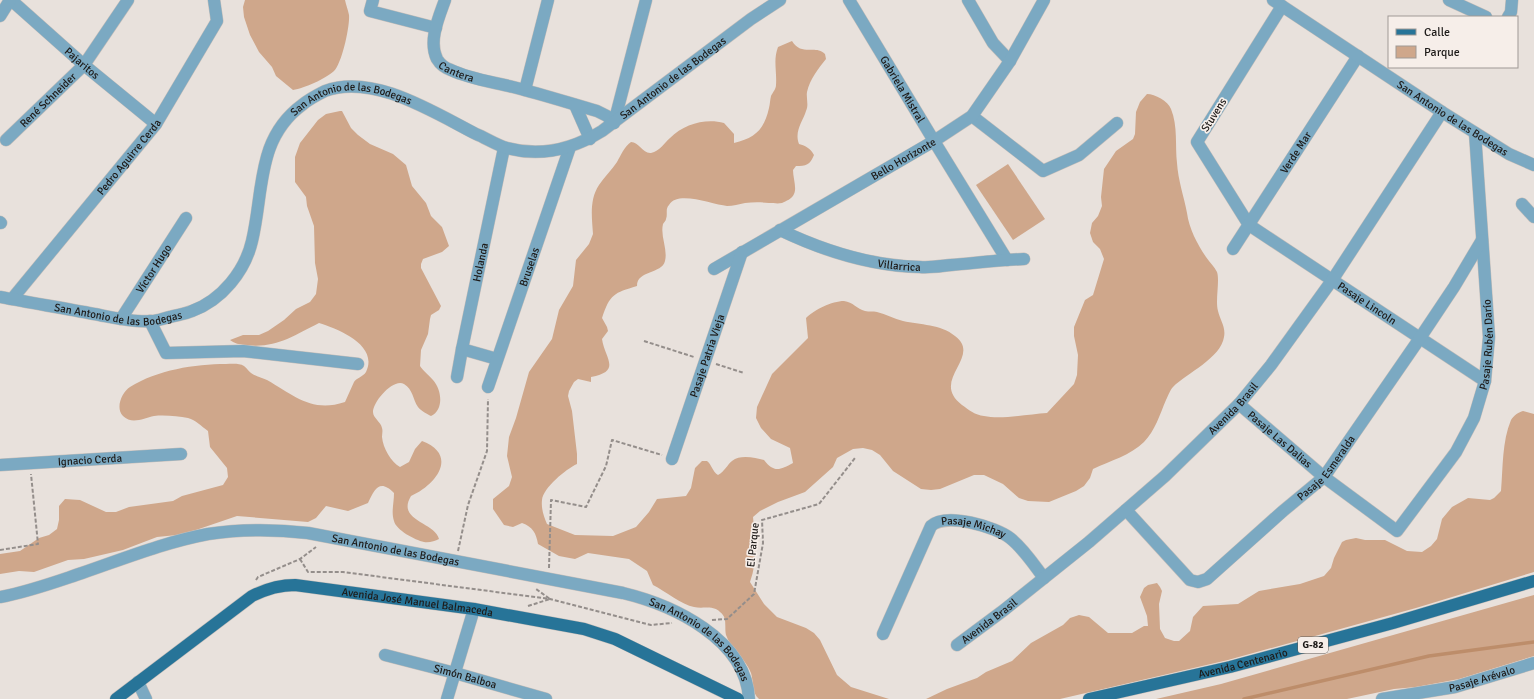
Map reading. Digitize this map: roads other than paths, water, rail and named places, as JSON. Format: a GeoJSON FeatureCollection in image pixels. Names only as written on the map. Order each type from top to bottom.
{"type":"FeatureCollection","features":[{"type":"Feature","properties":{"kind":"main road","name":"Avenida Centenario"},"geometry":{"type":"LineString","coordinates":[[1089,699],[1230,667],[1393,624],[1534,581]]}},
{"type":"Feature","properties":{"kind":"main road","name":"Avenida José Manuel Balmaceda"},"geometry":{"type":"LineString","coordinates":[[116,699],[252,596],[274,587],[295,585],[474,609],[584,629],[605,635],[738,699]]}},
{"type":"Feature","properties":{"kind":"street"},"geometry":{"type":"LineString","coordinates":[[0,16],[10,0]]}},
{"type":"Feature","properties":{"kind":"street","name":"Pajaritos"},"geometry":{"type":"LineString","coordinates":[[10,0],[84,65],[156,124]]}},
{"type":"Feature","properties":{"kind":"street","name":"René Schneider"},"geometry":{"type":"LineString","coordinates":[[6,140],[84,65],[128,0]]}},
{"type":"Feature","properties":{"kind":"street","name":"Pedro Aguirre Cerda"},"geometry":{"type":"LineString","coordinates":[[12,299],[156,124],[217,22],[214,0]]}},
{"type":"Feature","properties":{"kind":"street","name":"Cantera"},"geometry":{"type":"LineString","coordinates":[[444,0],[436,28],[434,43],[435,54],[443,66],[457,73],[525,90],[598,111],[607,116],[614,123]]}},
{"type":"Feature","properties":{"kind":"street"},"geometry":{"type":"LineString","coordinates":[[525,90],[548,0]]}},
{"type":"Feature","properties":{"kind":"street"},"geometry":{"type":"LineString","coordinates":[[614,123],[646,0]]}},
{"type":"Feature","properties":{"kind":"street","name":"San Antonio de las Bodegas"},"geometry":{"type":"LineString","coordinates":[[0,297],[121,319],[150,321],[192,312],[203,306],[223,291],[239,272],[245,261],[252,240],[264,165],[271,142],[284,122],[315,96],[332,89],[349,86],[361,86],[378,89],[410,101],[504,148],[542,152],[570,147],[590,139],[614,123],[751,19],[780,0]]}},
{"type":"Feature","properties":{"kind":"street","name":"Gabriela Mistral"},"geometry":{"type":"LineString","coordinates":[[849,0],[1007,260]]}},
{"type":"Feature","properties":{"kind":"street"},"geometry":{"type":"LineString","coordinates":[[968,0],[993,43],[1010,61]]}},
{"type":"Feature","properties":{"kind":"street","name":"Bello Horizonte"},"geometry":{"type":"LineString","coordinates":[[714,269],[934,142],[972,116],[1010,61],[1044,0]]}},
{"type":"Feature","properties":{"kind":"street"},"geometry":{"type":"LineString","coordinates":[[1449,0],[1484,16]]}},
{"type":"Feature","properties":{"kind":"street"},"geometry":{"type":"LineString","coordinates":[[1509,16],[1511,12],[1512,0]]}},
{"type":"Feature","properties":{"kind":"street","name":"San Antonio de las Bodegas"},"geometry":{"type":"LineString","coordinates":[[1278,3],[1442,112],[1509,154],[1534,166]]}},
{"type":"Feature","properties":{"kind":"street","name":"Stuvens"},"geometry":{"type":"LineString","coordinates":[[1249,225],[1197,142],[1278,3]]}},
{"type":"Feature","properties":{"kind":"street"},"geometry":{"type":"LineString","coordinates":[[372,5],[436,28]]}},
{"type":"Feature","properties":{"kind":"street","name":"Verde Mar"},"geometry":{"type":"LineString","coordinates":[[1233,248],[1358,56]]}},
{"type":"Feature","properties":{"kind":"street"},"geometry":{"type":"LineString","coordinates":[[575,105],[590,139]]}},
{"type":"Feature","properties":{"kind":"street","name":"Avenida Brasil"},"geometry":{"type":"LineString","coordinates":[[957,645],[1044,578],[1126,510],[1192,450],[1239,404],[1271,365],[1333,280],[1442,112]]}},
{"type":"Feature","properties":{"kind":"street"},"geometry":{"type":"LineString","coordinates":[[972,116],[1044,171],[1079,155],[1117,122]]}},
{"type":"Feature","properties":{"kind":"street","name":"Pasaje Rubén Darío"},"geometry":{"type":"LineString","coordinates":[[1396,531],[1456,452],[1474,418],[1485,381],[1489,337],[1475,132]]}},
{"type":"Feature","properties":{"kind":"street","name":"Bruselas"},"geometry":{"type":"LineString","coordinates":[[488,387],[570,147]]}},
{"type":"Feature","properties":{"kind":"street","name":"Holanda"},"geometry":{"type":"LineString","coordinates":[[457,377],[504,148]]}},
{"type":"Feature","properties":{"kind":"street"},"geometry":{"type":"LineString","coordinates":[[1522,204],[1534,217]]}},
{"type":"Feature","properties":{"kind":"street","name":"Víctor Hugo"},"geometry":{"type":"LineString","coordinates":[[121,319],[186,218]]}},
{"type":"Feature","properties":{"kind":"street","name":"Pasaje Lincoln"},"geometry":{"type":"LineString","coordinates":[[1249,225],[1485,381]]}},
{"type":"Feature","properties":{"kind":"street","name":"Villarrica"},"geometry":{"type":"LineString","coordinates":[[780,230],[837,253],[858,259],[900,266],[922,268],[1024,259]]}},
{"type":"Feature","properties":{"kind":"street","name":"Pasaje Esmeralda"},"geometry":{"type":"LineString","coordinates":[[1126,510],[1190,580],[1198,582],[1207,579],[1283,511],[1324,477],[1454,288],[1482,240]]}},
{"type":"Feature","properties":{"kind":"street","name":"Pasaje Patria Vieja"},"geometry":{"type":"LineString","coordinates":[[672,459],[742,252]]}},
{"type":"Feature","properties":{"kind":"street"},"geometry":{"type":"LineString","coordinates":[[150,321],[166,353],[243,351],[358,364]]}},
{"type":"Feature","properties":{"kind":"street"},"geometry":{"type":"LineString","coordinates":[[462,349],[497,359]]}},
{"type":"Feature","properties":{"kind":"street","name":"Pasaje Las Dalias"},"geometry":{"type":"LineString","coordinates":[[1239,404],[1324,477],[1396,531]]}},
{"type":"Feature","properties":{"kind":"street","name":"Ignacio Cerda"},"geometry":{"type":"LineString","coordinates":[[0,466],[181,454]]}},
{"type":"Feature","properties":{"kind":"street","name":"Pasaje Michay"},"geometry":{"type":"LineString","coordinates":[[883,634],[931,526],[938,522],[958,521],[976,524],[1004,534],[1016,544],[1044,578]]}},
{"type":"Feature","properties":{"kind":"street","name":"San Antonio de las Bodegas"},"geometry":{"type":"LineString","coordinates":[[0,597],[27,592],[170,544],[206,535],[243,530],[308,533],[642,597],[660,604],[693,621],[726,648],[740,667],[746,682],[749,699]]}},
{"type":"Feature","properties":{"kind":"street"},"geometry":{"type":"LineString","coordinates":[[447,699],[474,609]]}},
{"type":"Feature","properties":{"kind":"street","name":"Simón Balboa"},"geometry":{"type":"LineString","coordinates":[[385,655],[546,699]]}},
{"type":"Feature","properties":{"kind":"street","name":"Pasaje Arévalo"},"geometry":{"type":"LineString","coordinates":[[1382,699],[1455,687],[1534,663]]}},
{"type":"Feature","properties":{"kind":"street"},"geometry":{"type":"LineString","coordinates":[[138,682],[146,699]]}},
{"type":"Feature","properties":{"kind":"waterway"},"geometry":{"type":"LineString","coordinates":[[1244,699],[1429,656],[1534,642]]}}]}
